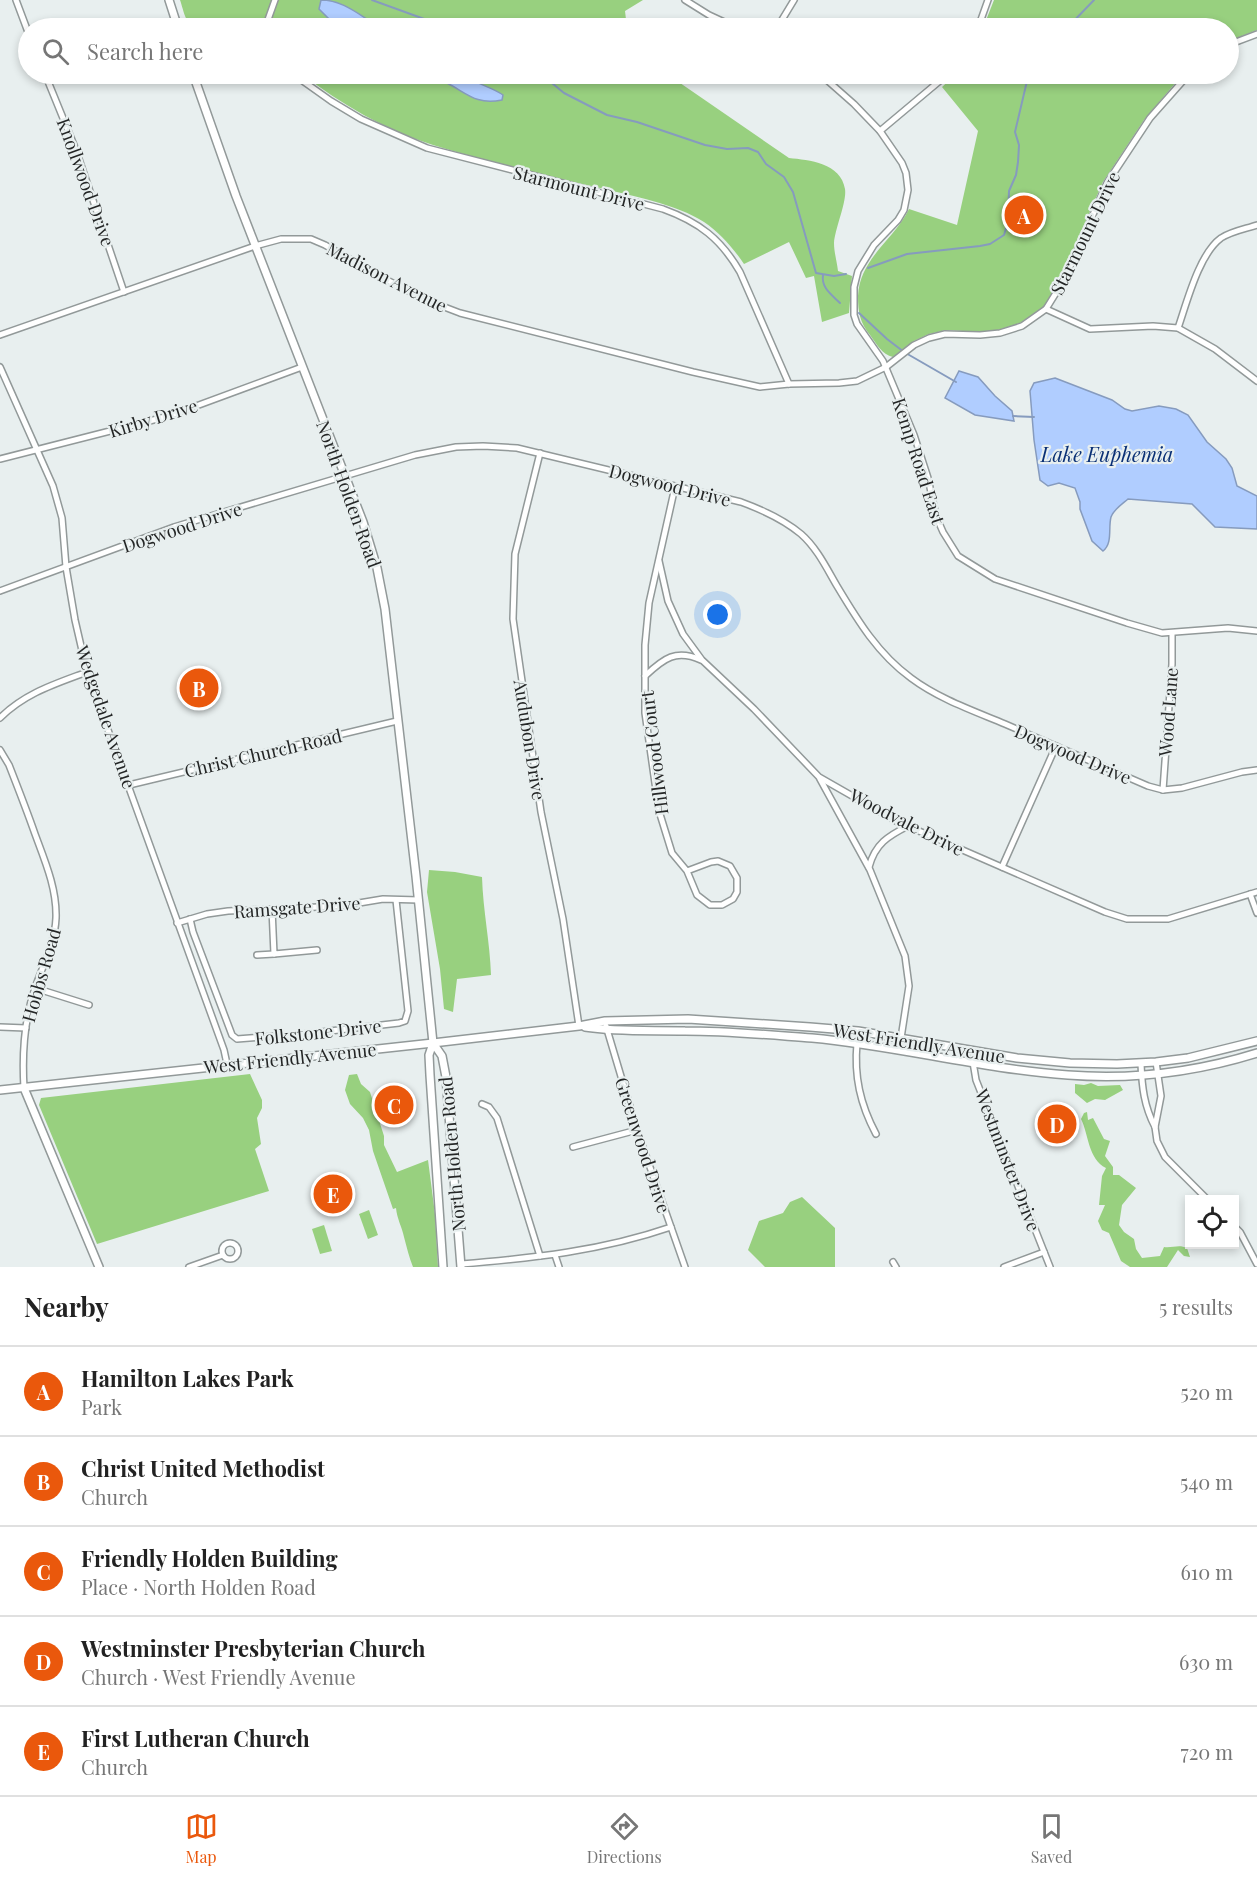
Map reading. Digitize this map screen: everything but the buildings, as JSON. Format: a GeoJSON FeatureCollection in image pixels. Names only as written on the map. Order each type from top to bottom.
{"type":"FeatureCollection","features":[{"type":"Feature","properties":{"kind":"main road"},"geometry":{"type":"LineString","coordinates":[[169,0],[175,18]]}},
{"type":"Feature","properties":{"kind":"main road","name":"North Holden Road"},"geometry":{"type":"LineString","coordinates":[[197,84],[255,246],[367,534],[385,609],[419,900],[433,1043],[429,1055],[443,1267]]}},
{"type":"Feature","properties":{"kind":"main road","name":"West Friendly Avenue"},"geometry":{"type":"LineString","coordinates":[[0,1090],[433,1043],[605,1021],[699,1020],[810,1027],[901,1038],[1070,1064],[1141,1064],[1197,1056],[1257,1041]]}},
{"type":"Feature","properties":{"kind":"main road","name":"West Friendly Avenue"},"geometry":{"type":"LineString","coordinates":[[579,1026],[606,1030],[688,1031],[857,1042],[973,1062],[1070,1075],[1158,1074],[1186,1070],[1257,1053]]}},
{"type":"Feature","properties":{"kind":"main road","name":"North Holden Road"},"geometry":{"type":"LineString","coordinates":[[433,1043],[442,1056],[446,1077],[461,1266]]}},
{"type":"Feature","properties":{"kind":"main road","name":"Hobbs Road"},"geometry":{"type":"LineString","coordinates":[[24,1088],[99,1267]]}},
{"type":"Feature","properties":{"kind":"street"},"geometry":{"type":"LineString","coordinates":[[16,0],[23,18]]}},
{"type":"Feature","properties":{"kind":"street"},"geometry":{"type":"LineString","coordinates":[[269,18],[275,0]]}},
{"type":"Feature","properties":{"kind":"street"},"geometry":{"type":"LineString","coordinates":[[685,0],[715,18]]}},
{"type":"Feature","properties":{"kind":"street"},"geometry":{"type":"LineString","coordinates":[[783,18],[794,0]]}},
{"type":"Feature","properties":{"kind":"street"},"geometry":{"type":"LineString","coordinates":[[982,18],[988,0]]}},
{"type":"Feature","properties":{"kind":"street"},"geometry":{"type":"LineString","coordinates":[[1239,41],[1257,34]]}},
{"type":"Feature","properties":{"kind":"street","name":"Knollwood Drive"},"geometry":{"type":"LineString","coordinates":[[49,84],[76,150],[124,292]]}},
{"type":"Feature","properties":{"kind":"street","name":"Starmount Drive"},"geometry":{"type":"LineString","coordinates":[[307,84],[361,119],[427,148],[663,209],[686,218],[705,231],[731,256],[789,384]]}},
{"type":"Feature","properties":{"kind":"street","name":"Kemp Road East"},"geometry":{"type":"LineString","coordinates":[[831,84],[880,131],[902,163],[906,173],[907,198],[904,210],[862,262],[854,287],[853,309],[857,324],[886,367],[921,456],[936,516],[958,556],[995,579],[1162,633],[1228,628],[1257,631]]}},
{"type":"Feature","properties":{"kind":"street"},"geometry":{"type":"LineString","coordinates":[[880,131],[936,84]]}},
{"type":"Feature","properties":{"kind":"street","name":"Starmount Drive"},"geometry":{"type":"LineString","coordinates":[[886,367],[914,345],[929,338],[945,334],[1000,333],[1022,326],[1046,309],[1064,280],[1107,183],[1150,118],[1180,84]]}},
{"type":"Feature","properties":{"kind":"street"},"geometry":{"type":"LineString","coordinates":[[1178,328],[1202,264],[1211,249],[1220,239],[1232,232],[1257,225]]}},
{"type":"Feature","properties":{"kind":"street","name":"Madison Avenue"},"geometry":{"type":"LineString","coordinates":[[0,335],[255,246],[281,239],[311,239],[416,294],[460,313],[760,387],[789,384],[839,384],[857,381],[886,367]]}},
{"type":"Feature","properties":{"kind":"street"},"geometry":{"type":"LineString","coordinates":[[1046,309],[1090,329],[1153,326],[1178,328],[1215,349],[1257,381]]}},
{"type":"Feature","properties":{"kind":"street","name":"Wedgedale Avenue"},"geometry":{"type":"LineString","coordinates":[[0,367],[53,486],[62,518],[66,567],[87,672],[224,1050],[227,1065]]}},
{"type":"Feature","properties":{"kind":"street","name":"Kirby Drive"},"geometry":{"type":"LineString","coordinates":[[0,459],[168,416],[302,367]]}},
{"type":"Feature","properties":{"kind":"street","name":"Dogwood Drive"},"geometry":{"type":"LineString","coordinates":[[0,591],[174,527],[415,455],[456,447],[517,448],[741,502],[763,510],[785,522],[803,536],[812,547],[872,642],[910,678],[933,692],[1056,746],[1148,786],[1163,790],[1182,788],[1257,770]]}},
{"type":"Feature","properties":{"kind":"street","name":"Audubon Drive"},"geometry":{"type":"LineString","coordinates":[[540,453],[515,554],[513,619],[541,812],[563,918],[579,1026]]}},
{"type":"Feature","properties":{"kind":"street","name":"Hillwood Court"},"geometry":{"type":"LineString","coordinates":[[675,487],[649,603],[645,645],[645,713],[659,811],[672,853],[687,871],[697,895],[703,901],[710,905],[717,905],[728,903],[733,899],[737,878],[730,866],[718,861],[687,871]]}},
{"type":"Feature","properties":{"kind":"street","name":"Woodvale Drive"},"geometry":{"type":"LineString","coordinates":[[659,561],[668,600],[675,617],[683,634],[702,660],[754,709],[819,777],[908,826],[1104,912],[1127,919],[1168,919],[1257,892]]}},
{"type":"Feature","properties":{"kind":"street","name":"Wood Lane"},"geometry":{"type":"LineString","coordinates":[[1163,790],[1172,634]]}},
{"type":"Feature","properties":{"kind":"street"},"geometry":{"type":"LineString","coordinates":[[645,676],[660,662],[672,656],[689,654],[702,660]]}},
{"type":"Feature","properties":{"kind":"street"},"geometry":{"type":"LineString","coordinates":[[0,718],[24,698],[87,672]]}},
{"type":"Feature","properties":{"kind":"street","name":"Christ Church Road"},"geometry":{"type":"LineString","coordinates":[[129,785],[397,721]]}},
{"type":"Feature","properties":{"kind":"street"},"geometry":{"type":"LineString","coordinates":[[1002,867],[1056,746]]}},
{"type":"Feature","properties":{"kind":"street","name":"Hobbs Road"},"geometry":{"type":"LineString","coordinates":[[0,750],[9,765],[48,870],[56,904],[53,940],[35,988],[26,1028],[23,1052],[24,1088]]}},
{"type":"Feature","properties":{"kind":"street"},"geometry":{"type":"LineString","coordinates":[[819,777],[869,867],[904,956],[909,986],[901,1038]]}},
{"type":"Feature","properties":{"kind":"street"},"geometry":{"type":"LineString","coordinates":[[869,867],[872,855],[882,842],[908,826]]}},
{"type":"Feature","properties":{"kind":"street"},"geometry":{"type":"LineString","coordinates":[[1250,894],[1257,913]]}},
{"type":"Feature","properties":{"kind":"street","name":"Ramsgate Drive"},"geometry":{"type":"LineString","coordinates":[[177,923],[228,911],[341,906],[383,899],[419,900]]}},
{"type":"Feature","properties":{"kind":"street","name":"Folkstone Drive"},"geometry":{"type":"LineString","coordinates":[[190,919],[232,1035],[237,1039],[304,1034],[405,1021],[408,1011],[396,900]]}},
{"type":"Feature","properties":{"kind":"street"},"geometry":{"type":"LineString","coordinates":[[272,909],[274,954]]}},
{"type":"Feature","properties":{"kind":"street"},"geometry":{"type":"LineString","coordinates":[[257,954],[317,950]]}},
{"type":"Feature","properties":{"kind":"street"},"geometry":{"type":"LineString","coordinates":[[35,988],[89,1005]]}},
{"type":"Feature","properties":{"kind":"street","name":"Greenwood Drive"},"geometry":{"type":"LineString","coordinates":[[605,1021],[637,1130],[685,1267]]}},
{"type":"Feature","properties":{"kind":"street"},"geometry":{"type":"LineString","coordinates":[[0,1028],[26,1028]]}},
{"type":"Feature","properties":{"kind":"street"},"geometry":{"type":"LineString","coordinates":[[857,1042],[858,1090],[876,1134]]}},
{"type":"Feature","properties":{"kind":"street","name":"Westminster Drive"},"geometry":{"type":"LineString","coordinates":[[975,1051],[973,1062],[976,1080],[1050,1267]]}},
{"type":"Feature","properties":{"kind":"street"},"geometry":{"type":"LineString","coordinates":[[1156,1062],[1161,1095],[1155,1127],[1157,1141],[1165,1157],[1203,1195]]}},
{"type":"Feature","properties":{"kind":"street"},"geometry":{"type":"LineString","coordinates":[[1141,1064],[1144,1098],[1148,1114],[1155,1127]]}},
{"type":"Feature","properties":{"kind":"street"},"geometry":{"type":"LineString","coordinates":[[482,1104],[489,1107],[498,1118],[540,1257]]}},
{"type":"Feature","properties":{"kind":"street"},"geometry":{"type":"LineString","coordinates":[[573,1147],[637,1130]]}},
{"type":"Feature","properties":{"kind":"street"},"geometry":{"type":"LineString","coordinates":[[461,1266],[600,1248],[671,1227]]}},
{"type":"Feature","properties":{"kind":"street"},"geometry":{"type":"LineString","coordinates":[[1239,1231],[1257,1264]]}},
{"type":"Feature","properties":{"kind":"street"},"geometry":{"type":"LineString","coordinates":[[1004,1267],[1044,1252]]}},
{"type":"Feature","properties":{"kind":"street"},"geometry":{"type":"LineString","coordinates":[[189,1267],[223,1255]]}},
{"type":"Feature","properties":{"kind":"street"},"geometry":{"type":"LineString","coordinates":[[555,1255],[559,1267]]}},
{"type":"Feature","properties":{"kind":"street"},"geometry":{"type":"LineString","coordinates":[[510,1260],[510,1267]]}},
{"type":"Feature","properties":{"kind":"green space"},"geometry":{"type":"Polygon","coordinates":[[[180,0],[643,0],[625,11],[626,18],[186,18],[180,0]]]}},
{"type":"Feature","properties":{"kind":"green space"},"geometry":{"type":"Polygon","coordinates":[[[994,0],[1257,0],[1257,30],[1239,37],[1239,18],[987,18],[994,0]]]}},
{"type":"Feature","properties":{"kind":"green space"},"geometry":{"type":"Polygon","coordinates":[[[316,84],[682,84],[789,158],[823,164],[837,173],[842,180],[845,194],[834,246],[838,271],[852,276],[849,313],[822,322],[814,276],[806,278],[789,242],[744,264],[715,231],[704,222],[680,210],[433,145],[397,132],[332,96],[316,84]]]}},
{"type":"Feature","properties":{"kind":"green space"},"geometry":{"type":"Polygon","coordinates":[[[945,84],[1175,84],[1144,120],[1103,182],[1060,279],[1051,297],[1042,308],[1020,323],[998,330],[980,332],[946,330],[929,334],[914,341],[893,357],[880,348],[862,322],[858,302],[860,283],[871,260],[895,231],[909,209],[957,225],[978,131],[942,87],[945,84]]]}},
{"type":"Feature","properties":{"kind":"green space"},"geometry":{"type":"Polygon","coordinates":[[[429,870],[482,877],[491,975],[457,979],[453,1012],[444,1009],[427,892],[429,870]]]}},
{"type":"Feature","properties":{"kind":"green space"},"geometry":{"type":"Polygon","coordinates":[[[250,1074],[262,1100],[262,1108],[257,1118],[261,1144],[255,1149],[269,1191],[97,1244],[39,1105],[41,1098],[250,1074]]]}},
{"type":"Feature","properties":{"kind":"green space"},"geometry":{"type":"Polygon","coordinates":[[[357,1074],[361,1084],[370,1092],[384,1136],[384,1145],[397,1172],[428,1160],[435,1214],[438,1267],[413,1267],[396,1208],[393,1209],[373,1151],[369,1130],[363,1118],[350,1104],[345,1090],[349,1075],[357,1074]]]}},
{"type":"Feature","properties":{"kind":"green space"},"geometry":{"type":"Polygon","coordinates":[[[1091,1083],[1098,1086],[1120,1085],[1123,1090],[1105,1100],[1095,1099],[1087,1103],[1075,1093],[1075,1084],[1091,1083]]]}},
{"type":"Feature","properties":{"kind":"green space"},"geometry":{"type":"Polygon","coordinates":[[[1087,1112],[1088,1120],[1093,1118],[1104,1139],[1110,1141],[1105,1156],[1113,1167],[1113,1175],[1119,1175],[1136,1188],[1122,1205],[1119,1225],[1134,1239],[1136,1249],[1142,1258],[1160,1256],[1164,1247],[1179,1246],[1187,1249],[1190,1257],[1184,1256],[1178,1250],[1167,1267],[1130,1267],[1121,1261],[1109,1233],[1102,1230],[1098,1221],[1105,1205],[1099,1205],[1102,1176],[1106,1168],[1092,1153],[1081,1119],[1087,1112]]]}},
{"type":"Feature","properties":{"kind":"green space"},"geometry":{"type":"Polygon","coordinates":[[[802,1197],[835,1228],[835,1267],[765,1267],[748,1250],[759,1221],[783,1213],[790,1202],[802,1197]]]}},
{"type":"Feature","properties":{"kind":"green space"},"geometry":{"type":"Polygon","coordinates":[[[369,1210],[378,1235],[368,1239],[359,1214],[369,1210]]]}},
{"type":"Feature","properties":{"kind":"green space"},"geometry":{"type":"Polygon","coordinates":[[[324,1225],[332,1251],[320,1254],[312,1229],[324,1225]]]}},
{"type":"Feature","properties":{"kind":"water"},"geometry":{"type":"Polygon","coordinates":[[[321,0],[330,1],[346,6],[366,18],[328,18],[319,9],[321,0]]]}},
{"type":"Feature","properties":{"kind":"water"},"geometry":{"type":"Polygon","coordinates":[[[448,84],[481,84],[503,95],[502,100],[485,101],[467,95],[448,84]]]}},
{"type":"Feature","properties":{"kind":"water"},"geometry":{"type":"Polygon","coordinates":[[[959,371],[978,377],[1012,411],[1014,421],[975,415],[945,398],[959,371]]]}},
{"type":"Feature","properties":{"kind":"water","name":"Lake Euphemia"},"geometry":{"type":"Polygon","coordinates":[[[1055,378],[1112,400],[1132,411],[1159,406],[1176,409],[1188,415],[1207,442],[1226,459],[1232,468],[1237,486],[1257,496],[1257,529],[1215,527],[1192,504],[1128,499],[1112,514],[1109,540],[1103,551],[1092,541],[1075,488],[1059,483],[1048,486],[1040,480],[1030,391],[1034,383],[1055,378]]]}},
{"type":"Feature","properties":{"kind":"waterway"},"geometry":{"type":"LineString","coordinates":[[372,0],[422,18]]}},
{"type":"Feature","properties":{"kind":"waterway"},"geometry":{"type":"LineString","coordinates":[[1077,18],[1094,0]]}},
{"type":"Feature","properties":{"kind":"waterway"},"geometry":{"type":"LineString","coordinates":[[553,84],[564,93],[607,115],[637,122],[705,145],[727,149],[748,148],[758,152],[766,164],[784,177],[793,192],[816,273],[834,276],[846,274]]}},
{"type":"Feature","properties":{"kind":"waterway"},"geometry":{"type":"LineString","coordinates":[[868,268],[907,254],[990,244],[1004,235],[1008,222],[1009,191],[1016,175],[1018,162],[1019,145],[1015,132],[1026,84]]}},
{"type":"Feature","properties":{"kind":"waterway"},"geometry":{"type":"LineString","coordinates":[[823,275],[825,287],[840,303]]}},
{"type":"Feature","properties":{"kind":"waterway"},"geometry":{"type":"LineString","coordinates":[[859,313],[904,352],[956,382]]}},
{"type":"Feature","properties":{"kind":"waterway"},"geometry":{"type":"LineString","coordinates":[[1013,416],[1034,417]]}},
{"type":"Feature","properties":{"kind":"place","name":"Hamilton Lakes Park"},"geometry":{"type":"Point","coordinates":[1024,215]}},
{"type":"Feature","properties":{"kind":"place","name":"Christ United Methodist"},"geometry":{"type":"Point","coordinates":[199,688]}},
{"type":"Feature","properties":{"kind":"place","name":"Friendly Holden Building"},"geometry":{"type":"Point","coordinates":[394,1105]}},
{"type":"Feature","properties":{"kind":"place","name":"Westminster Presbyterian Church"},"geometry":{"type":"Point","coordinates":[1057,1124]}},
{"type":"Feature","properties":{"kind":"place","name":"First Lutheran Church"},"geometry":{"type":"Point","coordinates":[333,1194]}}]}
